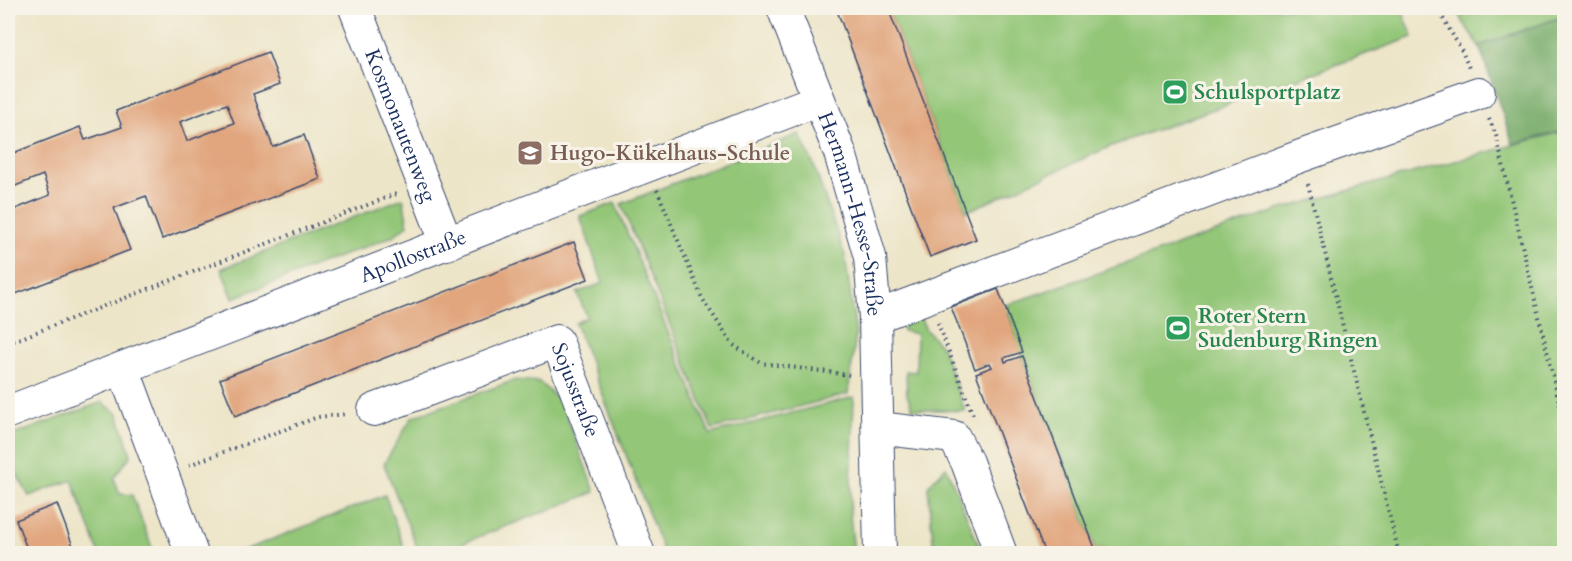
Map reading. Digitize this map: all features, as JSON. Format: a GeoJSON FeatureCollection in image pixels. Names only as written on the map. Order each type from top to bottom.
{"type":"FeatureCollection","features":[{"type":"Feature","properties":{"kind":"street","name":"Kosmonautenweg"},"geometry":{"type":"LineString","coordinates":[[355,8],[447,244]]}},
{"type":"Feature","properties":{"kind":"street","name":"Hermann-Hesse-Straße"},"geometry":{"type":"LineString","coordinates":[[783,8],[840,153],[870,257],[875,317],[880,554]]}},
{"type":"Feature","properties":{"kind":"street"},"geometry":{"type":"LineString","coordinates":[[875,317],[1300,156],[1479,93]]}},
{"type":"Feature","properties":{"kind":"street","name":"Apollostraße"},"geometry":{"type":"LineString","coordinates":[[8,412],[818,100]]}},
{"type":"Feature","properties":{"kind":"street","name":"Sojusstraße"},"geometry":{"type":"LineString","coordinates":[[374,410],[557,340],[639,554]]}},
{"type":"Feature","properties":{"kind":"street"},"geometry":{"type":"LineString","coordinates":[[123,368],[192,554]]}},
{"type":"Feature","properties":{"kind":"street"},"geometry":{"type":"LineString","coordinates":[[878,428],[954,437],[967,462],[1002,554]]}},
{"type":"Feature","properties":{"kind":"path"},"geometry":{"type":"LineString","coordinates":[[1437,8],[1462,51],[1496,135],[1564,423]]}},
{"type":"Feature","properties":{"kind":"path"},"geometry":{"type":"LineString","coordinates":[[1300,156],[1399,554]]}},
{"type":"Feature","properties":{"kind":"path"},"geometry":{"type":"LineString","coordinates":[[8,343],[423,184]]}},
{"type":"Feature","properties":{"kind":"path"},"geometry":{"type":"LineString","coordinates":[[654,184],[702,298],[732,344],[761,363],[851,375]]}},
{"type":"Feature","properties":{"kind":"path"},"geometry":{"type":"LineString","coordinates":[[928,297],[974,418]]}},
{"type":"Feature","properties":{"kind":"path"},"geometry":{"type":"LineString","coordinates":[[163,475],[318,417],[374,410]]}},
{"type":"Feature","properties":{"kind":"green space"},"geometry":{"type":"Polygon","coordinates":[[[888,8],[1401,8],[1413,37],[1109,147],[966,212],[888,8]]]}},
{"type":"Feature","properties":{"kind":"green space"},"geometry":{"type":"Polygon","coordinates":[[[1454,8],[1564,8],[1564,16],[1479,46],[1454,8]]]}},
{"type":"Feature","properties":{"kind":"green space"},"geometry":{"type":"Polygon","coordinates":[[[1564,16],[1564,131],[1513,144],[1479,46],[1564,16]]]}},
{"type":"Feature","properties":{"kind":"green space"},"geometry":{"type":"Polygon","coordinates":[[[1564,131],[1564,553],[1106,554],[1103,548],[1096,551],[1022,356],[1006,305],[1282,209],[1564,131]]]}},
{"type":"Feature","properties":{"kind":"green space"},"geometry":{"type":"Polygon","coordinates":[[[799,134],[813,163],[845,256],[856,334],[848,394],[712,429],[621,204],[799,134]]]}},
{"type":"Feature","properties":{"kind":"green space"},"geometry":{"type":"Polygon","coordinates":[[[403,198],[408,225],[393,236],[233,298],[221,269],[403,198]]]}},
{"type":"Feature","properties":{"kind":"green space"},"geometry":{"type":"Polygon","coordinates":[[[615,203],[710,434],[854,397],[850,515],[854,553],[664,553],[575,323],[587,317],[577,293],[603,283],[580,216],[615,203]]]}},
{"type":"Feature","properties":{"kind":"green space"},"geometry":{"type":"Polygon","coordinates":[[[917,310],[926,330],[942,347],[965,411],[913,409],[907,395],[906,371],[916,372],[917,334],[903,331],[904,312],[917,310]]]}},
{"type":"Feature","properties":{"kind":"green space"},"geometry":{"type":"Polygon","coordinates":[[[515,380],[539,382],[561,402],[595,492],[437,553],[419,553],[384,464],[412,417],[515,380]]]}},
{"type":"Feature","properties":{"kind":"green space"},"geometry":{"type":"Polygon","coordinates":[[[102,402],[118,414],[131,455],[114,478],[120,494],[132,495],[154,553],[99,553],[72,480],[29,496],[8,459],[8,437],[102,402]]]}},
{"type":"Feature","properties":{"kind":"green space"},"geometry":{"type":"Polygon","coordinates":[[[946,467],[982,553],[934,553],[928,486],[946,467]]]}},
{"type":"Feature","properties":{"kind":"green space"},"geometry":{"type":"Polygon","coordinates":[[[385,495],[406,553],[237,553],[385,495]]]}},
{"type":"Feature","properties":{"kind":"building"},"geometry":{"type":"Polygon","coordinates":[[[836,8],[888,8],[976,239],[930,257],[836,8]]]}},
{"type":"Feature","properties":{"kind":"building"},"geometry":{"type":"Polygon","coordinates":[[[268,52],[280,84],[253,94],[273,147],[304,135],[320,179],[162,239],[146,196],[114,208],[130,250],[8,297],[8,212],[50,195],[43,175],[8,189],[8,155],[80,127],[85,140],[122,127],[116,111],[268,52]],[[227,104],[180,122],[187,141],[234,123],[227,104]]]}},
{"type":"Feature","properties":{"kind":"building"},"geometry":{"type":"Polygon","coordinates":[[[574,242],[588,279],[235,416],[220,379],[574,242]]]}},
{"type":"Feature","properties":{"kind":"building"},"geometry":{"type":"Polygon","coordinates":[[[998,289],[1022,352],[1004,358],[1005,362],[1022,356],[1096,551],[1104,548],[1106,554],[1045,554],[976,373],[992,367],[990,363],[975,369],[951,307],[998,289]]]}},
{"type":"Feature","properties":{"kind":"building"},"geometry":{"type":"Polygon","coordinates":[[[57,504],[76,554],[29,554],[16,520],[57,504]]]}},
{"type":"Feature","properties":{"kind":"place","name":"Schulsportplatz"},"geometry":{"type":"Point","coordinates":[1175,92]}},
{"type":"Feature","properties":{"kind":"place","name":"Hugo-Kükelhaus-Schule"},"geometry":{"type":"Point","coordinates":[530,153]}},
{"type":"Feature","properties":{"kind":"place","name":"Roter Stern Sudenburg Ringen"},"geometry":{"type":"Point","coordinates":[1178,328]}}]}
